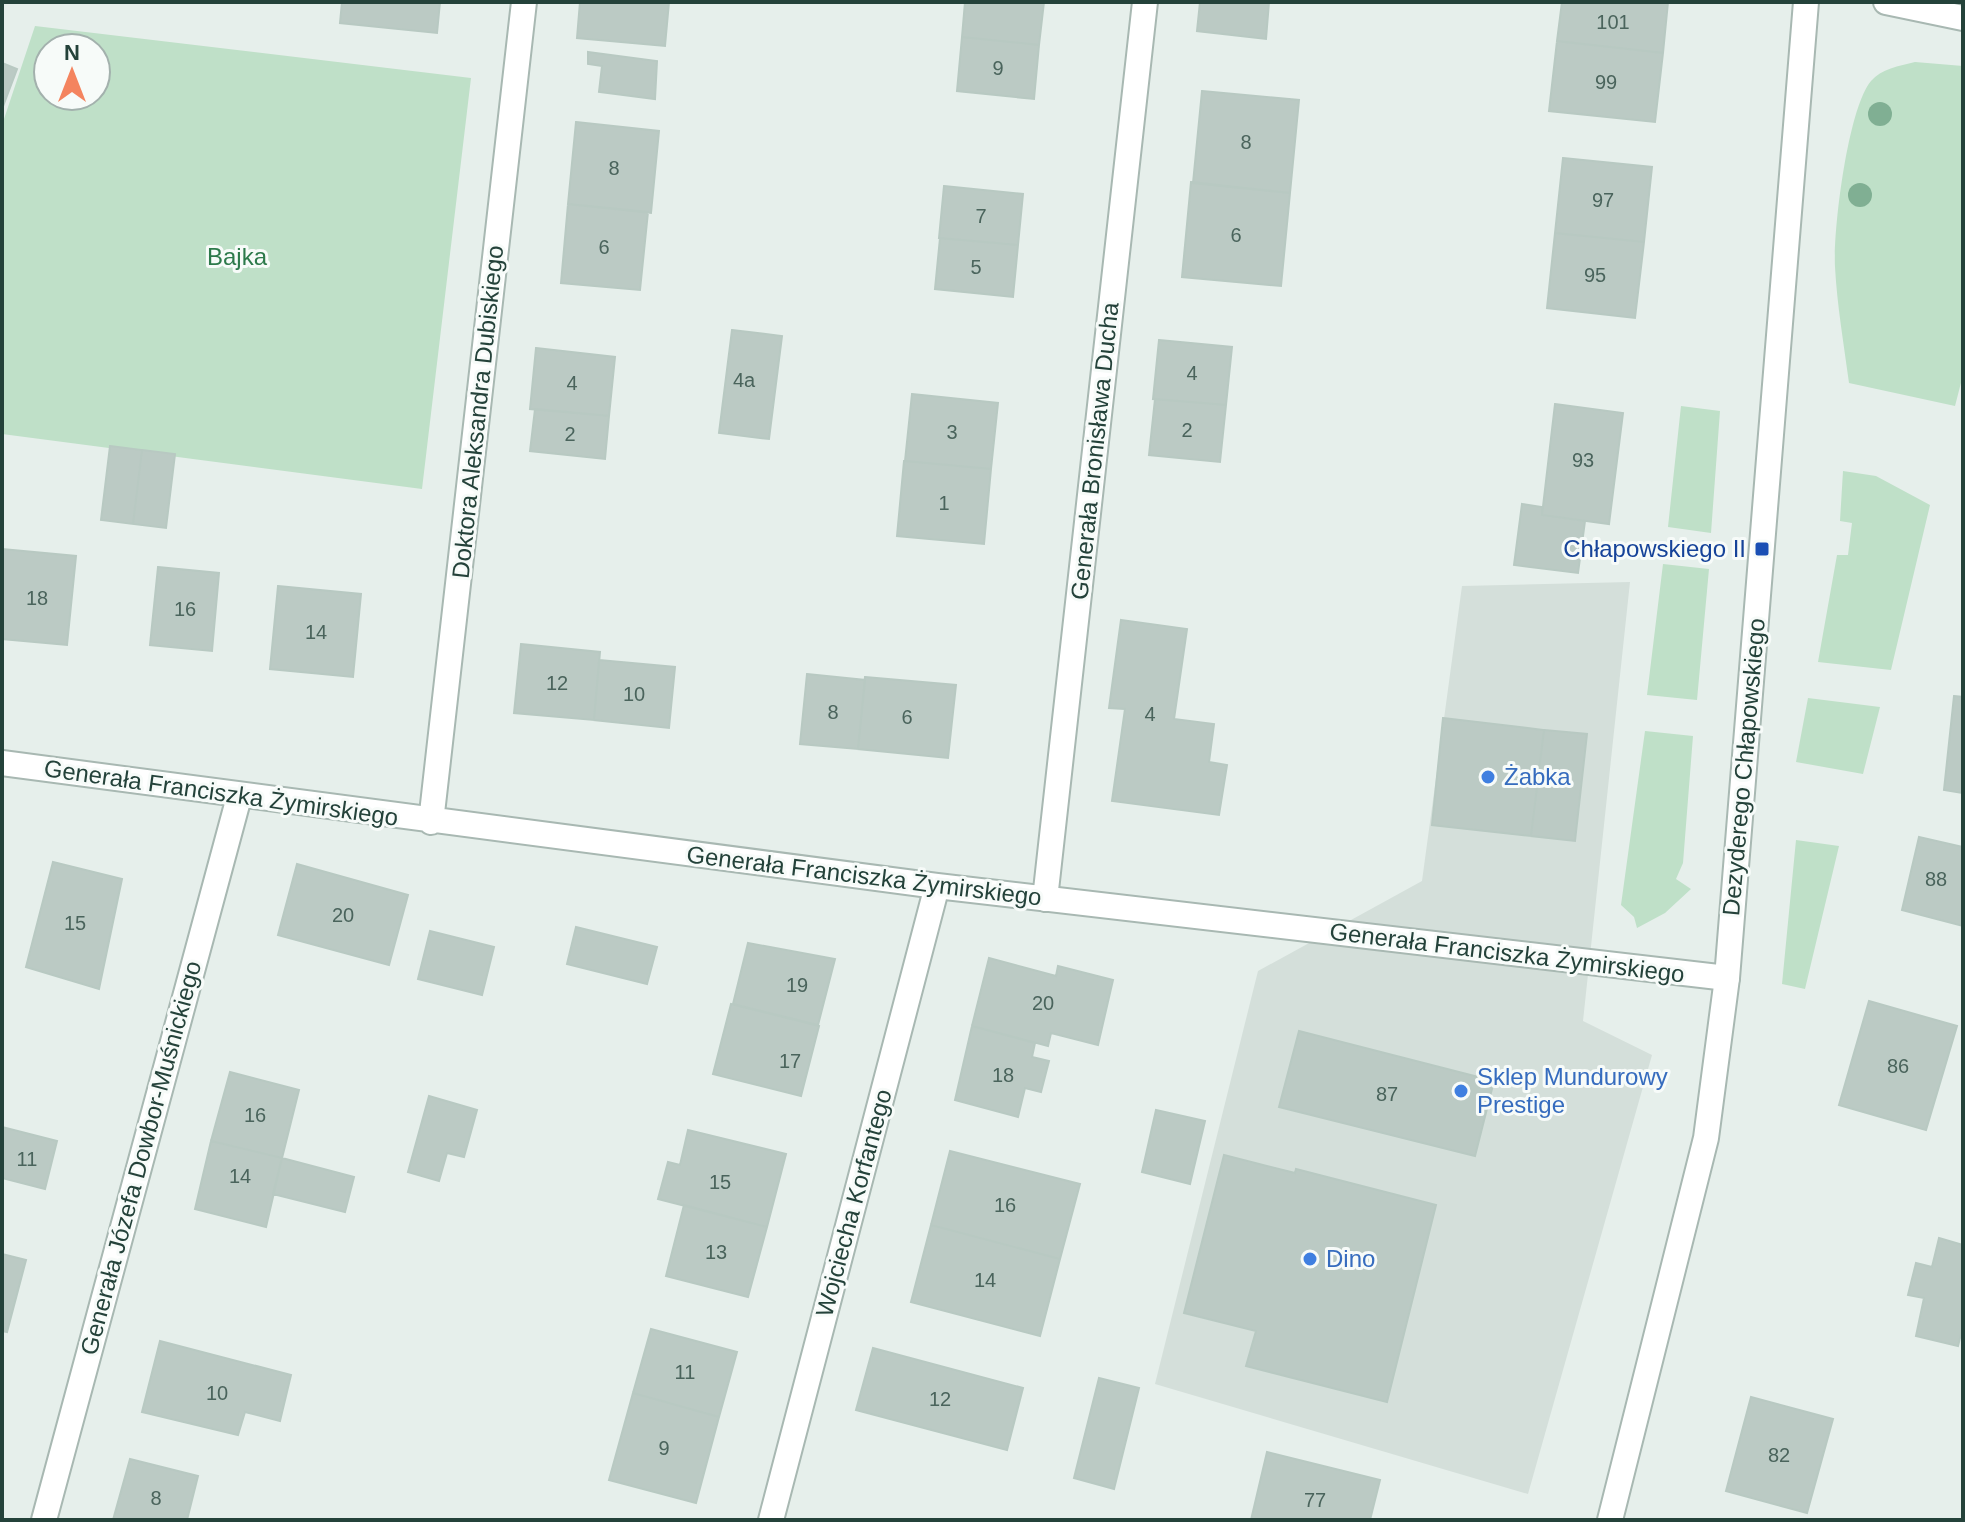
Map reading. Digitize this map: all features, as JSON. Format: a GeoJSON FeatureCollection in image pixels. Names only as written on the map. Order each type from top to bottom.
{"type":"FeatureCollection","features":[{"type":"Feature","properties":{"kind":"street","name":"Doktora Aleksandra Dubiskiego"},"geometry":{"type":"LineString","coordinates":[[431,822],[524,2]]}},
{"type":"Feature","properties":{"kind":"street","name":"Generała Bronisława Ducha"},"geometry":{"type":"LineString","coordinates":[[1045,899],[1145,2]]}},
{"type":"Feature","properties":{"kind":"street","name":"Dezyderego Chłapowskiego"},"geometry":{"type":"LineString","coordinates":[[1610,1520],[1706,1138],[1727,978],[1806,2]]}},
{"type":"Feature","properties":{"kind":"street"},"geometry":{"type":"LineString","coordinates":[[1886,2],[1963,18]]}},
{"type":"Feature","properties":{"kind":"street","name":"Generała Franciszka Żymirskiego"},"geometry":{"type":"LineString","coordinates":[[2,763],[239,797],[937,886],[1727,978]]}},
{"type":"Feature","properties":{"kind":"street","name":"Generała Józefa Dowbor-Muśnickiego"},"geometry":{"type":"LineString","coordinates":[[44,1520],[239,797]]}},
{"type":"Feature","properties":{"kind":"street","name":"Wojciecha Korfantego"},"geometry":{"type":"LineString","coordinates":[[771,1520],[937,886]]}},
{"type":"Feature","properties":{"kind":"shaded area"},"geometry":{"type":"Polygon","coordinates":[[[1630,582],[1583,1021],[1652,1055],[1528,1494],[1155,1384],[1258,971],[1422,881],[1462,586],[1630,582]]]}},
{"type":"Feature","properties":{"kind":"green space","name":"Bajka"},"geometry":{"type":"Polygon","coordinates":[[[35,26],[85,32],[33,32],[35,26]]]}},
{"type":"Feature","properties":{"kind":"green space","name":"Bajka"},"geometry":{"type":"Polygon","coordinates":[[[32,35],[32,112],[112,112],[112,35],[471,78],[422,489],[2,434],[2,125],[32,35]]]}},
{"type":"Feature","properties":{"kind":"green space"},"geometry":{"type":"Polygon","coordinates":[[[1915,62],[1963,66],[1963,375],[1955,406],[1849,383],[1839,310],[1835,249],[1844,170],[1855,116],[1863,95],[1875,77],[1891,68],[1915,62]]]}},
{"type":"Feature","properties":{"kind":"green space"},"geometry":{"type":"Polygon","coordinates":[[[1681,406],[1720,411],[1711,533],[1668,527],[1681,406]]]}},
{"type":"Feature","properties":{"kind":"green space"},"geometry":{"type":"Polygon","coordinates":[[[1843,471],[1876,476],[1930,505],[1891,670],[1818,662],[1837,555],[1848,555],[1852,523],[1840,521],[1843,471]]]}},
{"type":"Feature","properties":{"kind":"green space"},"geometry":{"type":"Polygon","coordinates":[[[1663,564],[1709,569],[1697,700],[1647,695],[1663,564]]]}},
{"type":"Feature","properties":{"kind":"green space"},"geometry":{"type":"Polygon","coordinates":[[[1808,698],[1880,707],[1863,774],[1796,762],[1808,698]]]}},
{"type":"Feature","properties":{"kind":"green space"},"geometry":{"type":"Polygon","coordinates":[[[1645,731],[1693,736],[1683,863],[1676,879],[1691,889],[1665,913],[1637,928],[1634,917],[1621,905],[1645,731]]]}},
{"type":"Feature","properties":{"kind":"green space"},"geometry":{"type":"Polygon","coordinates":[[[1796,840],[1839,846],[1805,989],[1782,984],[1796,840]]]}},
{"type":"Feature","properties":{"kind":"building"},"geometry":{"type":"Polygon","coordinates":[[[342,2],[440,2],[437,33],[340,23],[342,2]]]}},
{"type":"Feature","properties":{"kind":"building"},"geometry":{"type":"Polygon","coordinates":[[[580,2],[669,2],[665,46],[577,38],[580,2]]]}},
{"type":"Feature","properties":{"kind":"building"},"geometry":{"type":"Polygon","coordinates":[[[965,2],[1044,2],[1039,45],[962,37],[965,2]]]}},
{"type":"Feature","properties":{"kind":"building"},"geometry":{"type":"Polygon","coordinates":[[[1200,2],[1269,2],[1266,39],[1197,31],[1200,2]]]}},
{"type":"Feature","properties":{"kind":"building"},"geometry":{"type":"Polygon","coordinates":[[[1562,2],[1668,2],[1663,53],[1557,41],[1562,2]]]}},
{"type":"Feature","properties":{"kind":"building"},"geometry":{"type":"Polygon","coordinates":[[[962,37],[1039,45],[1034,99],[957,91],[962,37]]]}},
{"type":"Feature","properties":{"kind":"building"},"geometry":{"type":"Polygon","coordinates":[[[1557,41],[1663,53],[1655,122],[1549,111],[1557,41]]]}},
{"type":"Feature","properties":{"kind":"building"},"geometry":{"type":"Polygon","coordinates":[[[588,52],[657,61],[655,99],[599,92],[602,66],[588,64],[588,52]]]}},
{"type":"Feature","properties":{"kind":"building"},"geometry":{"type":"Polygon","coordinates":[[[2,63],[17,69],[2,109],[2,63]]]}},
{"type":"Feature","properties":{"kind":"building"},"geometry":{"type":"Polygon","coordinates":[[[1202,91],[1299,100],[1290,193],[1193,183],[1202,91]]]}},
{"type":"Feature","properties":{"kind":"building"},"geometry":{"type":"Polygon","coordinates":[[[576,122],[659,131],[651,213],[568,204],[576,122]]]}},
{"type":"Feature","properties":{"kind":"building"},"geometry":{"type":"Polygon","coordinates":[[[1563,158],[1652,167],[1644,242],[1555,233],[1563,158]]]}},
{"type":"Feature","properties":{"kind":"building"},"geometry":{"type":"Polygon","coordinates":[[[1191,182],[1290,193],[1281,286],[1182,277],[1191,182]]]}},
{"type":"Feature","properties":{"kind":"building"},"geometry":{"type":"Polygon","coordinates":[[[944,186],[1023,194],[1018,245],[939,238],[944,186]]]}},
{"type":"Feature","properties":{"kind":"building"},"geometry":{"type":"Polygon","coordinates":[[[568,204],[648,212],[640,290],[561,283],[568,204]]]}},
{"type":"Feature","properties":{"kind":"building"},"geometry":{"type":"Polygon","coordinates":[[[1555,233],[1644,242],[1635,318],[1547,308],[1555,233]]]}},
{"type":"Feature","properties":{"kind":"building"},"geometry":{"type":"Polygon","coordinates":[[[940,238],[1018,245],[1013,297],[935,289],[940,238]]]}},
{"type":"Feature","properties":{"kind":"building"},"geometry":{"type":"Polygon","coordinates":[[[732,330],[782,336],[769,439],[719,433],[732,330]]]}},
{"type":"Feature","properties":{"kind":"building"},"geometry":{"type":"Polygon","coordinates":[[[1159,340],[1232,347],[1226,405],[1153,399],[1159,340]]]}},
{"type":"Feature","properties":{"kind":"building"},"geometry":{"type":"Polygon","coordinates":[[[536,348],[615,357],[609,416],[530,409],[536,348]]]}},
{"type":"Feature","properties":{"kind":"building"},"geometry":{"type":"Polygon","coordinates":[[[912,394],[998,403],[991,469],[905,461],[912,394]]]}},
{"type":"Feature","properties":{"kind":"building"},"geometry":{"type":"Polygon","coordinates":[[[1155,399],[1226,405],[1220,462],[1149,455],[1155,399]]]}},
{"type":"Feature","properties":{"kind":"building"},"geometry":{"type":"Polygon","coordinates":[[[1555,404],[1623,413],[1609,524],[1542,515],[1555,404]]]}},
{"type":"Feature","properties":{"kind":"building"},"geometry":{"type":"Polygon","coordinates":[[[535,409],[609,416],[605,459],[530,451],[535,409]]]}},
{"type":"Feature","properties":{"kind":"building"},"geometry":{"type":"Polygon","coordinates":[[[110,446],[142,450],[133,524],[101,520],[110,446]]]}},
{"type":"Feature","properties":{"kind":"building"},"geometry":{"type":"Polygon","coordinates":[[[142,450],[175,454],[166,528],[133,524],[142,450]]]}},
{"type":"Feature","properties":{"kind":"building"},"geometry":{"type":"Polygon","coordinates":[[[904,461],[991,469],[984,544],[897,536],[904,461]]]}},
{"type":"Feature","properties":{"kind":"building"},"geometry":{"type":"Polygon","coordinates":[[[1522,504],[1542,507],[1542,515],[1585,521],[1578,573],[1514,565],[1522,504]]]}},
{"type":"Feature","properties":{"kind":"building"},"geometry":{"type":"Polygon","coordinates":[[[2,549],[76,556],[67,645],[2,639],[2,549]]]}},
{"type":"Feature","properties":{"kind":"building"},"geometry":{"type":"Polygon","coordinates":[[[158,567],[219,573],[212,651],[150,645],[158,567]]]}},
{"type":"Feature","properties":{"kind":"building"},"geometry":{"type":"Polygon","coordinates":[[[278,586],[361,594],[353,677],[270,669],[278,586]]]}},
{"type":"Feature","properties":{"kind":"building"},"geometry":{"type":"Polygon","coordinates":[[[1121,620],[1187,629],[1174,719],[1214,724],[1209,762],[1227,765],[1219,815],[1112,801],[1125,709],[1109,708],[1121,620]]]}},
{"type":"Feature","properties":{"kind":"building"},"geometry":{"type":"Polygon","coordinates":[[[521,644],[600,652],[594,720],[514,713],[521,644]]]}},
{"type":"Feature","properties":{"kind":"building"},"geometry":{"type":"Polygon","coordinates":[[[599,660],[675,667],[669,728],[594,720],[599,660]]]}},
{"type":"Feature","properties":{"kind":"building"},"geometry":{"type":"Polygon","coordinates":[[[807,674],[865,680],[858,749],[800,744],[807,674]]]}},
{"type":"Feature","properties":{"kind":"building"},"geometry":{"type":"Polygon","coordinates":[[[865,677],[956,685],[948,758],[858,749],[865,677]]]}},
{"type":"Feature","properties":{"kind":"building"},"geometry":{"type":"Polygon","coordinates":[[[1954,696],[1963,697],[1963,793],[1944,790],[1954,696]]]}},
{"type":"Feature","properties":{"kind":"building","name":"Żabka"},"geometry":{"type":"Polygon","coordinates":[[[1443,718],[1544,730],[1531,836],[1432,825],[1443,718]]]}},
{"type":"Feature","properties":{"kind":"building"},"geometry":{"type":"Polygon","coordinates":[[[1544,730],[1587,734],[1575,841],[1531,836],[1544,730]]]}},
{"type":"Feature","properties":{"kind":"building"},"geometry":{"type":"Polygon","coordinates":[[[1919,837],[1963,847],[1963,926],[1902,910],[1919,837]]]}},
{"type":"Feature","properties":{"kind":"building"},"geometry":{"type":"Polygon","coordinates":[[[53,862],[122,879],[99,989],[26,967],[53,862]]]}},
{"type":"Feature","properties":{"kind":"building"},"geometry":{"type":"Polygon","coordinates":[[[297,864],[408,895],[389,965],[278,935],[297,864]]]}},
{"type":"Feature","properties":{"kind":"building"},"geometry":{"type":"Polygon","coordinates":[[[576,927],[657,947],[647,984],[567,964],[576,927]]]}},
{"type":"Feature","properties":{"kind":"building"},"geometry":{"type":"Polygon","coordinates":[[[430,931],[494,947],[482,995],[418,979],[430,931]]]}},
{"type":"Feature","properties":{"kind":"building"},"geometry":{"type":"Polygon","coordinates":[[[748,943],[835,959],[818,1025],[733,1004],[748,943]]]}},
{"type":"Feature","properties":{"kind":"building"},"geometry":{"type":"Polygon","coordinates":[[[989,958],[1056,976],[1058,966],[1113,980],[1098,1045],[1051,1033],[1048,1046],[972,1026],[989,958]]]}},
{"type":"Feature","properties":{"kind":"building"},"geometry":{"type":"Polygon","coordinates":[[[1869,1001],[1957,1026],[1926,1130],[1839,1105],[1869,1001]]]}},
{"type":"Feature","properties":{"kind":"building"},"geometry":{"type":"Polygon","coordinates":[[[731,1004],[819,1026],[801,1096],[713,1074],[731,1004]]]}},
{"type":"Feature","properties":{"kind":"building"},"geometry":{"type":"Polygon","coordinates":[[[972,1026],[1035,1043],[1032,1057],[1049,1061],[1041,1092],[1025,1088],[1018,1117],[955,1100],[972,1026]]]}},
{"type":"Feature","properties":{"kind":"building"},"geometry":{"type":"Polygon","coordinates":[[[1299,1031],[1494,1081],[1475,1156],[1279,1107],[1299,1031]]]}},
{"type":"Feature","properties":{"kind":"building"},"geometry":{"type":"Polygon","coordinates":[[[230,1072],[299,1090],[282,1158],[211,1141],[230,1072]]]}},
{"type":"Feature","properties":{"kind":"building"},"geometry":{"type":"Polygon","coordinates":[[[429,1096],[477,1110],[464,1157],[447,1153],[439,1181],[408,1172],[429,1096]]]}},
{"type":"Feature","properties":{"kind":"building"},"geometry":{"type":"Polygon","coordinates":[[[1156,1110],[1205,1121],[1190,1184],[1142,1172],[1156,1110]]]}},
{"type":"Feature","properties":{"kind":"building"},"geometry":{"type":"Polygon","coordinates":[[[2,1127],[57,1141],[45,1189],[2,1178],[2,1127]]]}},
{"type":"Feature","properties":{"kind":"building"},"geometry":{"type":"Polygon","coordinates":[[[688,1130],[786,1154],[767,1227],[658,1199],[668,1162],[680,1165],[688,1130]]]}},
{"type":"Feature","properties":{"kind":"building"},"geometry":{"type":"Polygon","coordinates":[[[211,1141],[282,1158],[266,1227],[195,1209],[211,1141]]]}},
{"type":"Feature","properties":{"kind":"building"},"geometry":{"type":"Polygon","coordinates":[[[950,1151],[1080,1184],[1060,1259],[931,1225],[950,1151]]]}},
{"type":"Feature","properties":{"kind":"building","name":"Dino"},"geometry":{"type":"Polygon","coordinates":[[[1224,1155],[1295,1173],[1296,1169],[1436,1205],[1387,1402],[1246,1366],[1256,1331],[1184,1313],[1224,1155]]]}},
{"type":"Feature","properties":{"kind":"building"},"geometry":{"type":"Polygon","coordinates":[[[282,1158],[354,1177],[345,1212],[273,1194],[282,1158]]]}},
{"type":"Feature","properties":{"kind":"building"},"geometry":{"type":"Polygon","coordinates":[[[684,1205],[767,1227],[748,1297],[666,1276],[684,1205]]]}},
{"type":"Feature","properties":{"kind":"building"},"geometry":{"type":"Polygon","coordinates":[[[931,1225],[1060,1259],[1040,1336],[911,1302],[931,1225]]]}},
{"type":"Feature","properties":{"kind":"building"},"geometry":{"type":"Polygon","coordinates":[[[1939,1238],[1963,1245],[1963,1326],[1958,1346],[1916,1336],[1924,1298],[1908,1295],[1916,1263],[1932,1267],[1939,1238]]]}},
{"type":"Feature","properties":{"kind":"building"},"geometry":{"type":"Polygon","coordinates":[[[2,1254],[26,1260],[7,1332],[2,1331],[2,1254]]]}},
{"type":"Feature","properties":{"kind":"building"},"geometry":{"type":"Polygon","coordinates":[[[651,1329],[737,1352],[719,1417],[633,1393],[651,1329]]]}},
{"type":"Feature","properties":{"kind":"building"},"geometry":{"type":"Polygon","coordinates":[[[160,1341],[291,1375],[280,1421],[245,1412],[238,1435],[142,1412],[160,1341]]]}},
{"type":"Feature","properties":{"kind":"building"},"geometry":{"type":"Polygon","coordinates":[[[873,1348],[1023,1388],[1007,1450],[856,1410],[873,1348]]]}},
{"type":"Feature","properties":{"kind":"building"},"geometry":{"type":"Polygon","coordinates":[[[1099,1378],[1139,1388],[1114,1489],[1074,1478],[1099,1378]]]}},
{"type":"Feature","properties":{"kind":"building"},"geometry":{"type":"Polygon","coordinates":[[[633,1393],[719,1417],[696,1503],[609,1480],[633,1393]]]}},
{"type":"Feature","properties":{"kind":"building"},"geometry":{"type":"Polygon","coordinates":[[[1751,1397],[1833,1419],[1807,1513],[1726,1491],[1751,1397]]]}},
{"type":"Feature","properties":{"kind":"building"},"geometry":{"type":"Polygon","coordinates":[[[1267,1452],[1380,1480],[1370,1520],[1251,1520],[1267,1452]]]}},
{"type":"Feature","properties":{"kind":"building"},"geometry":{"type":"Polygon","coordinates":[[[130,1459],[198,1476],[187,1520],[113,1520],[130,1459]]]}},
{"type":"Feature","properties":{"kind":"place","name":"Chłapowskiego II"},"geometry":{"type":"Point","coordinates":[1762,549]}},
{"type":"Feature","properties":{"kind":"place","name":"Żabka"},"geometry":{"type":"Point","coordinates":[1488,777]}},
{"type":"Feature","properties":{"kind":"place","name":"Sklep Mundurowy Prestige"},"geometry":{"type":"Point","coordinates":[1461,1091]}},
{"type":"Feature","properties":{"kind":"place","name":"Dino"},"geometry":{"type":"Point","coordinates":[1310,1259]}}]}
